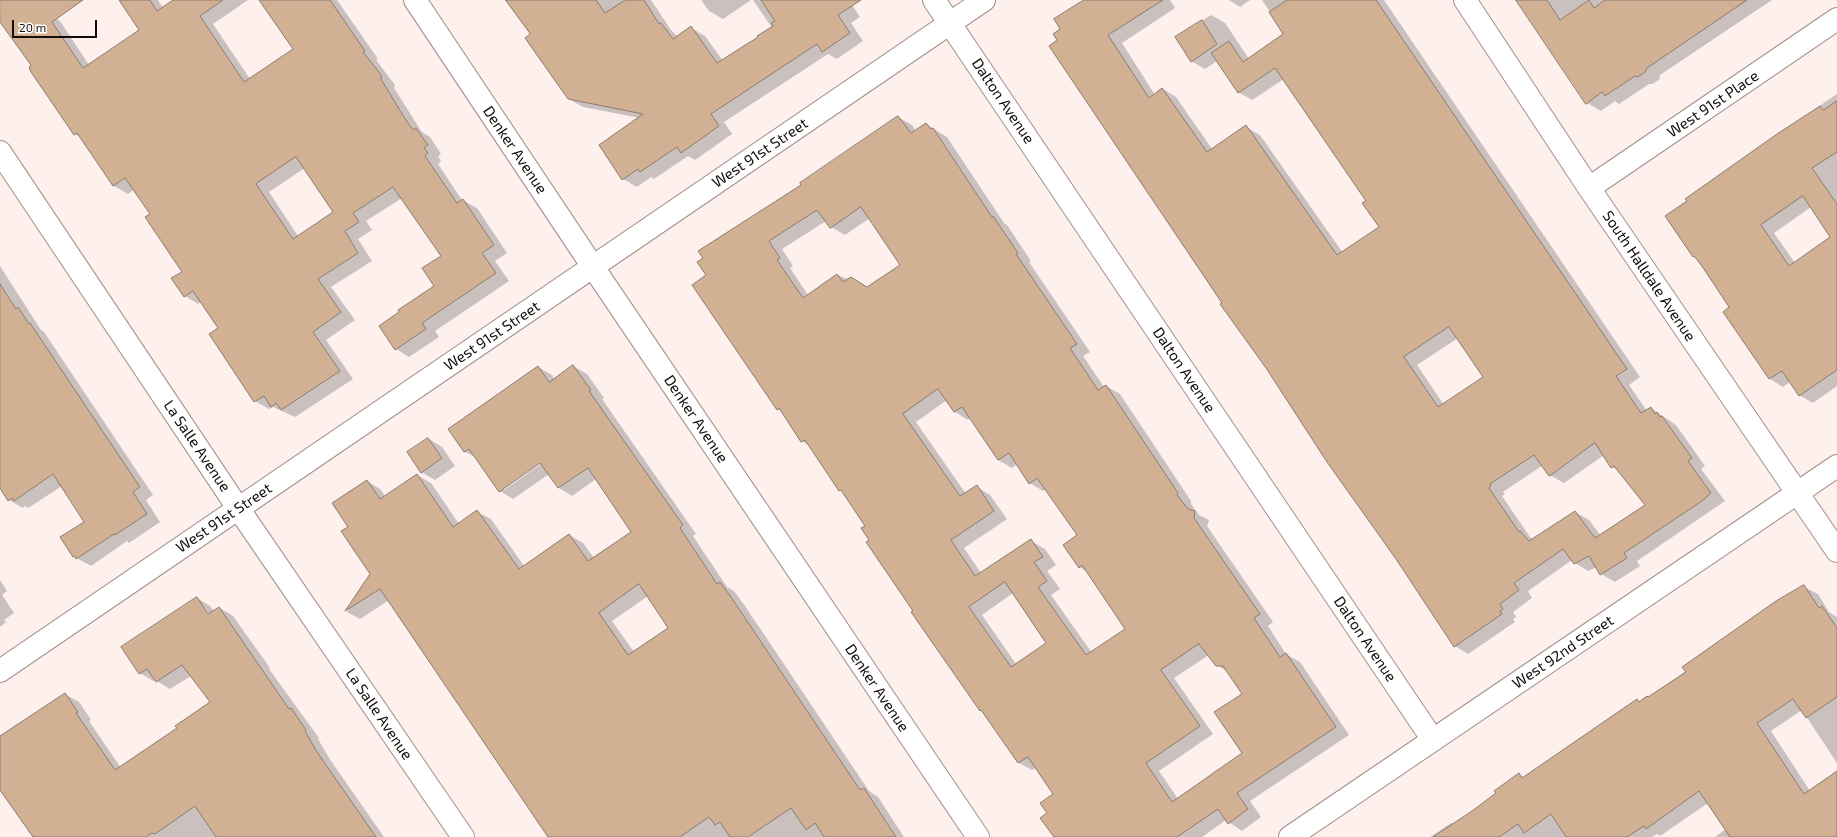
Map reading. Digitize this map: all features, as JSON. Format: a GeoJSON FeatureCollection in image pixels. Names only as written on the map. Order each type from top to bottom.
{"type":"FeatureCollection","features":[{"type":"Feature","properties":{"kind":"street","name":"Denker Avenue"},"geometry":{"type":"LineString","coordinates":[[415,0],[592,267],[978,837]]}},
{"type":"Feature","properties":{"kind":"street","name":"Dalton Avenue"},"geometry":{"type":"LineString","coordinates":[[934,0],[1433,740]]}},
{"type":"Feature","properties":{"kind":"street","name":"West 91st Street"},"geometry":{"type":"LineString","coordinates":[[0,671],[984,0]]}},
{"type":"Feature","properties":{"kind":"street","name":"South Halldale Avenue"},"geometry":{"type":"LineString","coordinates":[[1465,0],[1589,188],[1837,551]]}},
{"type":"Feature","properties":{"kind":"street","name":"West 91st Place"},"geometry":{"type":"LineString","coordinates":[[1589,188],[1837,19]]}},
{"type":"Feature","properties":{"kind":"street","name":"La Salle Avenue"},"geometry":{"type":"LineString","coordinates":[[0,152],[238,508],[463,837]]}},
{"type":"Feature","properties":{"kind":"street","name":"West 92nd Street"},"geometry":{"type":"LineString","coordinates":[[1290,837],[1837,466]]}},
{"type":"Feature","properties":{"kind":"building"},"geometry":{"type":"Polygon","coordinates":[[[0,0],[83,0],[52,22],[83,68],[139,30],[119,0],[150,0],[157,11],[173,0],[223,0],[200,16],[244,82],[293,49],[259,0],[330,0],[365,51],[363,52],[382,76],[381,79],[404,117],[413,130],[416,128],[428,145],[424,148],[428,153],[425,156],[457,203],[463,199],[494,245],[482,253],[496,273],[422,323],[426,329],[395,350],[379,326],[399,312],[398,310],[434,286],[422,268],[441,256],[393,187],[353,213],[359,222],[345,231],[358,253],[318,279],[341,312],[313,332],[340,371],[281,410],[276,403],[271,407],[264,396],[254,402],[209,334],[218,328],[193,291],[184,297],[171,278],[182,272],[145,217],[150,214],[125,178],[113,186],[77,133],[74,135],[31,72],[29,67],[31,65],[0,22],[0,0]],[[296,157],[256,184],[293,239],[333,212],[296,157]]]}},
{"type":"Feature","properties":{"kind":"building"},"geometry":{"type":"Polygon","coordinates":[[[506,0],[596,0],[605,13],[625,0],[644,0],[659,24],[661,23],[673,39],[691,26],[717,63],[773,26],[771,23],[775,21],[761,0],[861,0],[838,15],[850,33],[822,52],[817,44],[711,114],[719,126],[681,153],[677,147],[640,172],[638,169],[622,180],[599,145],[643,114],[568,99],[525,38],[530,34],[506,0]]]}},
{"type":"Feature","properties":{"kind":"building"},"geometry":{"type":"Polygon","coordinates":[[[1084,0],[1163,0],[1108,35],[1149,98],[1162,88],[1207,152],[1246,125],[1337,255],[1379,227],[1362,203],[1366,201],[1275,68],[1238,93],[1211,53],[1229,41],[1243,62],[1283,34],[1269,12],[1287,0],[1376,0],[1627,369],[1616,376],[1641,413],[1651,407],[1655,414],[1657,412],[1660,417],[1662,416],[1692,458],[1688,461],[1711,493],[1702,501],[1624,553],[1627,558],[1600,575],[1589,556],[1574,564],[1563,549],[1514,583],[1519,590],[1500,604],[1503,609],[1500,611],[1502,614],[1454,647],[1396,559],[1327,462],[1266,368],[1220,304],[1222,303],[1049,46],[1057,40],[1053,34],[1060,29],[1054,19],[1084,0]],[[1449,327],[1404,357],[1438,407],[1483,377],[1449,327]],[[1595,443],[1549,476],[1534,455],[1490,484],[1491,486],[1489,488],[1519,532],[1520,531],[1529,541],[1575,511],[1595,538],[1645,505],[1614,466],[1611,468],[1595,443]]]}},
{"type":"Feature","properties":{"kind":"building"},"geometry":{"type":"Polygon","coordinates":[[[1516,0],[1547,0],[1560,20],[1589,0],[1594,8],[1605,0],[1747,0],[1647,68],[1645,72],[1638,77],[1635,76],[1605,96],[1602,92],[1586,104],[1516,0]]]}},
{"type":"Feature","properties":{"kind":"building"},"geometry":{"type":"Polygon","coordinates":[[[1202,20],[1217,44],[1191,62],[1175,37],[1202,20]]]}},
{"type":"Feature","properties":{"kind":"building"},"geometry":{"type":"Polygon","coordinates":[[[1837,101],[1837,152],[1812,168],[1837,204],[1837,370],[1799,396],[1782,371],[1769,379],[1723,312],[1729,307],[1702,266],[1694,256],[1693,257],[1665,216],[1687,201],[1685,199],[1777,134],[1820,106],[1823,110],[1837,101]],[[1803,196],[1761,225],[1789,266],[1830,237],[1803,196]]]}},
{"type":"Feature","properties":{"kind":"building"},"geometry":{"type":"Polygon","coordinates":[[[898,116],[911,133],[926,123],[931,129],[933,128],[992,217],[993,216],[1018,253],[1016,254],[1077,344],[1070,348],[1098,390],[1106,385],[1178,493],[1177,495],[1188,509],[1195,511],[1194,518],[1260,614],[1254,618],[1280,657],[1286,653],[1336,727],[1237,793],[1248,809],[1228,824],[1218,809],[1177,837],[1054,837],[1040,818],[1047,813],[1040,803],[1053,794],[1028,757],[1018,763],[981,710],[980,711],[911,612],[913,611],[866,542],[869,540],[861,528],[865,526],[841,490],[839,491],[805,440],[801,442],[779,408],[777,410],[692,285],[706,275],[697,262],[703,258],[698,251],[801,185],[800,183],[898,116]],[[861,207],[830,228],[817,210],[769,241],[780,258],[777,260],[803,298],[837,274],[843,282],[851,277],[867,287],[900,265],[861,207]],[[938,389],[903,414],[960,496],[977,485],[994,511],[951,540],[975,576],[1031,539],[1043,557],[1034,562],[1047,581],[1038,587],[1086,655],[1125,629],[1082,565],[1079,568],[1063,545],[1077,535],[1037,478],[1029,484],[1009,453],[998,460],[962,407],[954,412],[938,389]],[[1005,582],[969,607],[1011,667],[1046,643],[1005,582]],[[1199,644],[1161,670],[1200,726],[1146,763],[1172,802],[1242,753],[1214,712],[1242,694],[1223,666],[1216,666],[1199,644]]]}},
{"type":"Feature","properties":{"kind":"building"},"geometry":{"type":"Polygon","coordinates":[[[0,284],[16,309],[18,307],[29,324],[30,323],[140,487],[133,492],[147,514],[76,559],[74,556],[73,557],[60,537],[84,522],[53,474],[14,501],[12,498],[8,501],[0,488],[0,284]]]}},
{"type":"Feature","properties":{"kind":"building"},"geometry":{"type":"Polygon","coordinates":[[[573,365],[591,390],[589,391],[683,525],[680,528],[717,584],[720,582],[731,597],[860,790],[864,788],[896,837],[824,837],[815,823],[806,830],[791,808],[748,837],[730,837],[720,822],[715,825],[709,817],[680,837],[548,837],[380,589],[345,611],[370,574],[341,531],[348,527],[332,503],[367,480],[380,499],[417,474],[453,527],[477,510],[519,569],[569,534],[588,561],[631,532],[588,468],[558,488],[540,463],[499,492],[469,449],[464,452],[448,429],[538,366],[549,382],[573,365]],[[639,584],[599,613],[628,655],[668,628],[639,584]]]}},
{"type":"Feature","properties":{"kind":"building"},"geometry":{"type":"Polygon","coordinates":[[[428,438],[442,458],[421,473],[407,452],[428,438]]]}},
{"type":"Feature","properties":{"kind":"building"},"geometry":{"type":"Polygon","coordinates":[[[1804,585],[1819,608],[1822,606],[1837,628],[1837,697],[1806,718],[1793,699],[1757,723],[1804,794],[1837,771],[1837,837],[1730,837],[1699,791],[1646,829],[1644,826],[1627,837],[1566,837],[1551,814],[1524,833],[1518,824],[1499,837],[1433,837],[1472,811],[1496,793],[1494,791],[1519,773],[1522,778],[1637,699],[1639,702],[1686,672],[1682,667],[1776,601],[1804,585]]]}},
{"type":"Feature","properties":{"kind":"building"},"geometry":{"type":"Polygon","coordinates":[[[197,597],[208,614],[219,607],[289,709],[291,708],[306,730],[305,731],[317,752],[376,837],[216,837],[195,806],[155,834],[152,833],[146,837],[33,837],[0,790],[0,736],[65,693],[78,712],[76,713],[115,770],[177,728],[175,726],[210,702],[182,665],[156,682],[147,669],[139,674],[121,647],[197,597]]]}}]}
